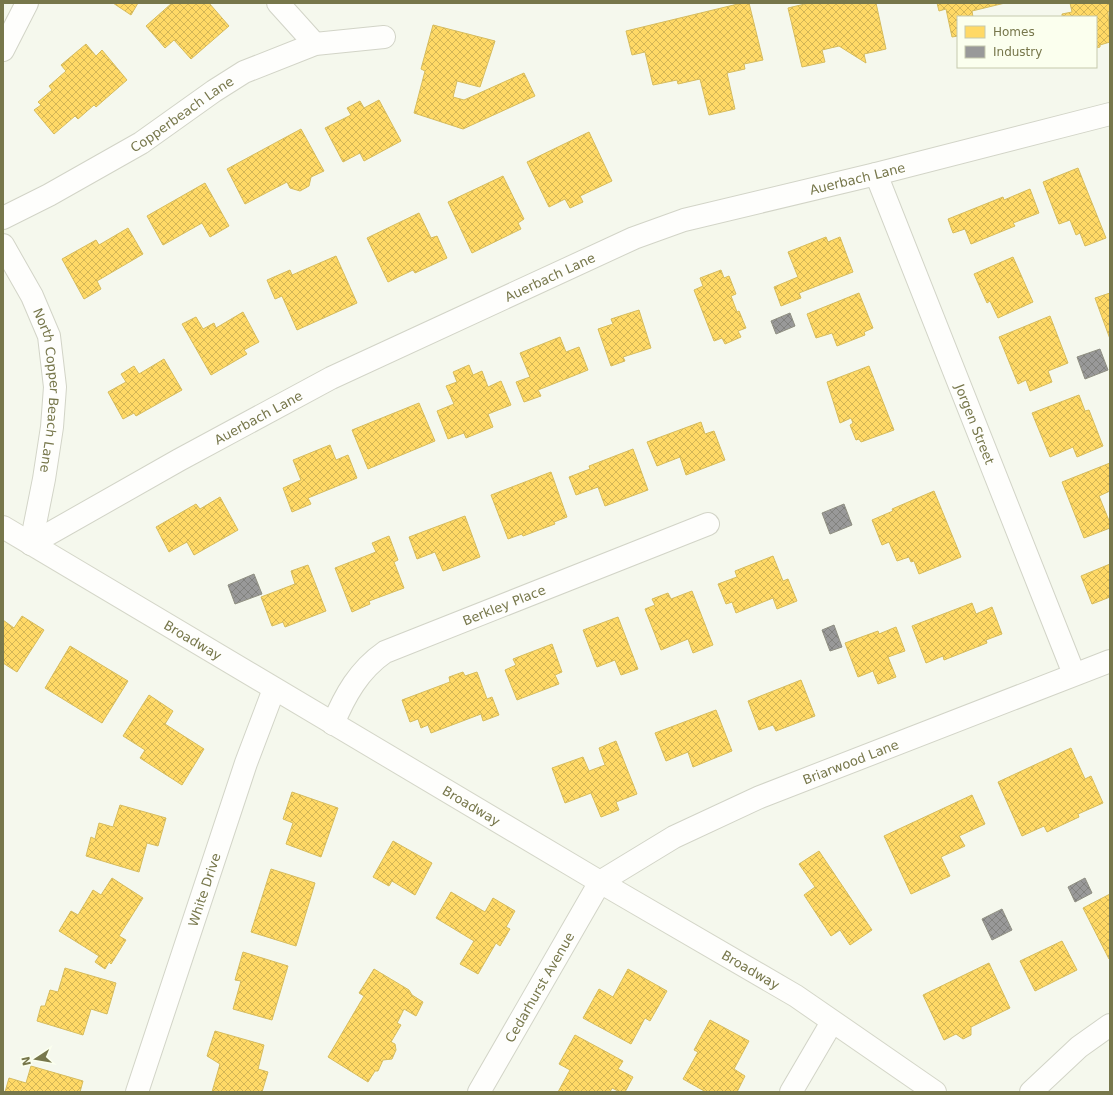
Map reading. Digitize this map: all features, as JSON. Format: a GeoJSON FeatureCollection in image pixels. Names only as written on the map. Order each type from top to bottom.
{"type":"FeatureCollection","features":[{"type":"Feature","properties":{"kind":"street"},"geometry":{"type":"LineString","coordinates":[[3,50],[27,3]]}},
{"type":"Feature","properties":{"kind":"street"},"geometry":{"type":"LineString","coordinates":[[278,3],[315,44]]}},
{"type":"Feature","properties":{"kind":"street","name":"Copperbeach Lane"},"geometry":{"type":"LineString","coordinates":[[3,218],[49,196],[141,143],[214,91],[244,72],[315,44],[384,37]]}},
{"type":"Feature","properties":{"kind":"street","name":"Auerbach Lane"},"geometry":{"type":"LineString","coordinates":[[31,544],[179,460],[331,378],[634,238],[684,220],[876,174],[1110,114]]}},
{"type":"Feature","properties":{"kind":"street","name":"Jorgen Street"},"geometry":{"type":"LineString","coordinates":[[876,174],[1074,674]]}},
{"type":"Feature","properties":{"kind":"street","name":"North Copper Beach Lane"},"geometry":{"type":"LineString","coordinates":[[3,245],[32,296],[49,336],[55,387],[52,427],[44,479],[31,544]]}},
{"type":"Feature","properties":{"kind":"street","name":"Berkley Place"},"geometry":{"type":"LineString","coordinates":[[333,724],[344,699],[358,677],[370,662],[385,652],[708,524]]}},
{"type":"Feature","properties":{"kind":"street","name":"Broadway"},"geometry":{"type":"LineString","coordinates":[[3,527],[600,882],[796,996],[935,1092]]}},
{"type":"Feature","properties":{"kind":"street","name":"Briarwood Lane"},"geometry":{"type":"LineString","coordinates":[[600,882],[674,837],[760,797],[1110,660]]}},
{"type":"Feature","properties":{"kind":"street","name":"White Drive"},"geometry":{"type":"LineString","coordinates":[[137,1092],[246,763],[274,688]]}},
{"type":"Feature","properties":{"kind":"street","name":"Cedarhurst Avenue"},"geometry":{"type":"LineString","coordinates":[[479,1092],[600,882]]}},
{"type":"Feature","properties":{"kind":"street"},"geometry":{"type":"LineString","coordinates":[[791,1092],[832,1022]]}},
{"type":"Feature","properties":{"kind":"street"},"geometry":{"type":"LineString","coordinates":[[1031,1092],[1079,1047],[1110,1025]]}},
{"type":"Feature","properties":{"kind":"building: Homes"},"geometry":{"type":"Polygon","coordinates":[[[113,3],[138,3],[131,15],[113,3]]]}},
{"type":"Feature","properties":{"kind":"building: Homes"},"geometry":{"type":"Polygon","coordinates":[[[172,3],[209,3],[229,26],[191,59],[174,40],[165,48],[146,26],[172,3]]]}},
{"type":"Feature","properties":{"kind":"building: Homes"},"geometry":{"type":"Polygon","coordinates":[[[742,3],[749,3],[763,60],[744,64],[745,69],[727,73],[735,109],[709,115],[700,79],[678,84],[677,80],[653,85],[645,52],[632,55],[626,31],[742,3]]]}},
{"type":"Feature","properties":{"kind":"building: Homes"},"geometry":{"type":"Polygon","coordinates":[[[809,3],[876,3],[886,49],[864,54],[866,63],[839,46],[822,50],[825,62],[802,67],[788,8],[809,3]]]}},
{"type":"Feature","properties":{"kind":"building: Homes"},"geometry":{"type":"Polygon","coordinates":[[[937,3],[1005,3],[972,11],[973,16],[957,16],[957,36],[952,37],[946,9],[939,11],[937,3]]]}},
{"type":"Feature","properties":{"kind":"building: Homes"},"geometry":{"type":"Polygon","coordinates":[[[1070,3],[1110,3],[1110,11],[1108,12],[1110,42],[1100,45],[1100,47],[1097,48],[1097,16],[1062,16],[1062,14],[1072,12],[1070,3]]]}},
{"type":"Feature","properties":{"kind":"building: Homes"},"geometry":{"type":"Polygon","coordinates":[[[433,25],[495,41],[480,87],[457,81],[453,97],[464,100],[524,73],[535,96],[463,129],[414,113],[425,71],[421,69],[433,25]]]}},
{"type":"Feature","properties":{"kind":"building: Homes"},"geometry":{"type":"Polygon","coordinates":[[[86,44],[96,56],[102,50],[127,80],[96,107],[94,105],[78,119],[75,116],[54,134],[34,110],[41,105],[38,102],[52,90],[49,86],[66,71],[61,65],[86,44]]]}},
{"type":"Feature","properties":{"kind":"building: Homes"},"geometry":{"type":"Polygon","coordinates":[[[379,100],[401,141],[364,161],[360,153],[343,162],[325,128],[351,115],[347,108],[360,101],[364,108],[379,100]]]}},
{"type":"Feature","properties":{"kind":"building: Homes"},"geometry":{"type":"Polygon","coordinates":[[[301,129],[324,171],[311,177],[309,186],[300,191],[290,188],[287,182],[245,204],[227,169],[301,129]]]}},
{"type":"Feature","properties":{"kind":"building: Homes"},"geometry":{"type":"Polygon","coordinates":[[[589,132],[612,181],[580,196],[583,202],[570,208],[565,199],[549,207],[527,162],[589,132]]]}},
{"type":"Feature","properties":{"kind":"building: Homes"},"geometry":{"type":"Polygon","coordinates":[[[1078,168],[1106,238],[1085,246],[1080,233],[1076,235],[1070,220],[1059,224],[1043,182],[1078,168]]]}},
{"type":"Feature","properties":{"kind":"building: Homes"},"geometry":{"type":"Polygon","coordinates":[[[503,176],[524,219],[518,223],[521,229],[472,253],[448,202],[503,176]]]}},
{"type":"Feature","properties":{"kind":"building: Homes"},"geometry":{"type":"Polygon","coordinates":[[[205,183],[229,226],[210,237],[202,223],[163,245],[147,216],[205,183]]]}},
{"type":"Feature","properties":{"kind":"building: Homes"},"geometry":{"type":"Polygon","coordinates":[[[1030,189],[1039,213],[1013,223],[1015,226],[971,244],[965,229],[953,233],[948,219],[1003,197],[1004,200],[1030,189]]]}},
{"type":"Feature","properties":{"kind":"building: Homes"},"geometry":{"type":"Polygon","coordinates":[[[419,213],[431,238],[437,236],[447,258],[415,273],[413,270],[388,282],[367,238],[419,213]]]}},
{"type":"Feature","properties":{"kind":"building: Homes"},"geometry":{"type":"Polygon","coordinates":[[[128,228],[143,254],[97,281],[101,289],[84,299],[62,259],[96,240],[99,245],[128,228]]]}},
{"type":"Feature","properties":{"kind":"building: Homes"},"geometry":{"type":"Polygon","coordinates":[[[826,237],[828,242],[840,237],[853,272],[799,293],[801,298],[781,306],[774,287],[798,277],[788,252],[826,237]]]}},
{"type":"Feature","properties":{"kind":"building: Homes"},"geometry":{"type":"Polygon","coordinates":[[[336,256],[357,303],[297,330],[282,296],[275,299],[267,280],[290,270],[292,275],[336,256]]]}},
{"type":"Feature","properties":{"kind":"building: Homes"},"geometry":{"type":"Polygon","coordinates":[[[1013,257],[1033,302],[998,318],[990,301],[987,303],[974,274],[1013,257]]]}},
{"type":"Feature","properties":{"kind":"building: Homes"},"geometry":{"type":"Polygon","coordinates":[[[721,270],[724,278],[729,276],[736,294],[731,296],[737,312],[739,311],[746,328],[738,331],[741,337],[725,344],[722,338],[714,341],[694,290],[703,286],[700,278],[721,270]]]}},
{"type":"Feature","properties":{"kind":"building: Homes"},"geometry":{"type":"Polygon","coordinates":[[[859,293],[873,328],[864,332],[865,335],[837,346],[832,333],[816,338],[807,314],[859,293]]]}},
{"type":"Feature","properties":{"kind":"building: Homes"},"geometry":{"type":"Polygon","coordinates":[[[1110,293],[1110,339],[1095,298],[1110,293]]]}},
{"type":"Feature","properties":{"kind":"building: Homes"},"geometry":{"type":"Polygon","coordinates":[[[639,310],[651,348],[623,357],[625,361],[611,366],[598,329],[613,324],[611,319],[639,310]]]}},
{"type":"Feature","properties":{"kind":"building: Homes"},"geometry":{"type":"Polygon","coordinates":[[[243,312],[259,342],[244,350],[247,354],[211,375],[182,324],[196,317],[203,329],[214,323],[216,328],[243,312]]]}},
{"type":"Feature","properties":{"kind":"building: Homes"},"geometry":{"type":"Polygon","coordinates":[[[1050,316],[1068,363],[1048,371],[1052,382],[1030,391],[1026,380],[1018,384],[999,337],[1050,316]]]}},
{"type":"Feature","properties":{"kind":"building: Homes"},"geometry":{"type":"Polygon","coordinates":[[[560,337],[566,352],[579,347],[588,370],[538,390],[541,396],[524,402],[516,382],[530,377],[520,353],[560,337]]]}},
{"type":"Feature","properties":{"kind":"building: Homes"},"geometry":{"type":"Polygon","coordinates":[[[164,359],[182,390],[136,416],[134,413],[123,419],[108,392],[126,382],[121,374],[134,366],[139,374],[164,359]]]}},
{"type":"Feature","properties":{"kind":"building: Homes"},"geometry":{"type":"Polygon","coordinates":[[[469,365],[473,375],[482,371],[488,387],[501,381],[511,405],[488,414],[493,427],[466,438],[464,433],[448,439],[437,411],[454,404],[446,386],[457,382],[453,372],[469,365]]]}},
{"type":"Feature","properties":{"kind":"building: Homes"},"geometry":{"type":"Polygon","coordinates":[[[869,366],[894,430],[861,442],[859,439],[856,440],[850,425],[853,423],[851,418],[840,423],[827,382],[869,366]]]}},
{"type":"Feature","properties":{"kind":"building: Homes"},"geometry":{"type":"Polygon","coordinates":[[[1079,395],[1085,411],[1089,410],[1103,446],[1077,457],[1073,447],[1050,457],[1032,413],[1079,395]]]}},
{"type":"Feature","properties":{"kind":"building: Homes"},"geometry":{"type":"Polygon","coordinates":[[[419,403],[435,441],[368,469],[352,430],[419,403]]]}},
{"type":"Feature","properties":{"kind":"building: Homes"},"geometry":{"type":"Polygon","coordinates":[[[701,422],[705,434],[714,431],[725,460],[686,475],[680,457],[657,466],[647,442],[701,422]]]}},
{"type":"Feature","properties":{"kind":"building: Homes"},"geometry":{"type":"Polygon","coordinates":[[[330,445],[336,460],[348,455],[357,478],[308,498],[311,504],[292,512],[283,488],[301,480],[293,460],[330,445]]]}},
{"type":"Feature","properties":{"kind":"building: Homes"},"geometry":{"type":"Polygon","coordinates":[[[633,449],[648,490],[605,506],[598,487],[576,495],[569,477],[590,469],[589,466],[633,449]]]}},
{"type":"Feature","properties":{"kind":"building: Homes"},"geometry":{"type":"Polygon","coordinates":[[[1110,463],[1110,491],[1099,496],[1110,523],[1110,528],[1084,538],[1062,482],[1110,463]]]}},
{"type":"Feature","properties":{"kind":"building: Homes"},"geometry":{"type":"Polygon","coordinates":[[[551,472],[567,517],[554,522],[555,524],[523,536],[522,534],[508,539],[491,495],[551,472]]]}},
{"type":"Feature","properties":{"kind":"building: Homes"},"geometry":{"type":"Polygon","coordinates":[[[934,491],[961,557],[919,574],[914,561],[911,562],[909,557],[897,561],[889,542],[882,545],[872,520],[893,511],[892,509],[934,491]]]}},
{"type":"Feature","properties":{"kind":"building: Homes"},"geometry":{"type":"Polygon","coordinates":[[[220,497],[238,530],[194,555],[187,542],[169,552],[156,527],[196,504],[200,509],[220,497]]]}},
{"type":"Feature","properties":{"kind":"building: Homes"},"geometry":{"type":"Polygon","coordinates":[[[465,516],[480,557],[443,571],[435,552],[417,559],[409,537],[465,516]]]}},
{"type":"Feature","properties":{"kind":"building: Homes"},"geometry":{"type":"Polygon","coordinates":[[[389,536],[398,560],[394,562],[404,588],[369,601],[370,604],[352,612],[335,568],[376,552],[372,543],[389,536]]]}},
{"type":"Feature","properties":{"kind":"building: Homes"},"geometry":{"type":"Polygon","coordinates":[[[773,556],[783,581],[788,579],[797,601],[777,609],[773,598],[736,613],[732,602],[726,604],[718,584],[737,577],[735,571],[773,556]]]}},
{"type":"Feature","properties":{"kind":"building: Homes"},"geometry":{"type":"Polygon","coordinates":[[[1110,564],[1110,597],[1092,604],[1081,576],[1110,564]]]}},
{"type":"Feature","properties":{"kind":"building: Homes"},"geometry":{"type":"Polygon","coordinates":[[[308,565],[326,611],[285,627],[283,622],[272,626],[261,597],[295,584],[291,571],[308,565]]]}},
{"type":"Feature","properties":{"kind":"building: Homes"},"geometry":{"type":"Polygon","coordinates":[[[692,591],[713,645],[693,653],[688,639],[661,650],[645,609],[655,605],[652,599],[668,593],[671,599],[692,591]]]}},
{"type":"Feature","properties":{"kind":"building: Homes"},"geometry":{"type":"Polygon","coordinates":[[[972,603],[976,614],[992,607],[1002,634],[986,640],[987,643],[944,660],[943,656],[926,663],[912,626],[972,603]]]}},
{"type":"Feature","properties":{"kind":"building: Homes"},"geometry":{"type":"Polygon","coordinates":[[[22,616],[44,630],[17,672],[3,663],[3,620],[14,628],[22,616]]]}},
{"type":"Feature","properties":{"kind":"building: Homes"},"geometry":{"type":"Polygon","coordinates":[[[618,617],[638,669],[621,675],[615,660],[597,667],[583,630],[618,617]]]}},
{"type":"Feature","properties":{"kind":"building: Homes"},"geometry":{"type":"Polygon","coordinates":[[[896,627],[905,651],[888,657],[896,677],[878,684],[873,671],[858,677],[845,643],[878,631],[879,634],[896,627]]]}},
{"type":"Feature","properties":{"kind":"building: Homes"},"geometry":{"type":"Polygon","coordinates":[[[552,644],[562,672],[555,675],[559,684],[517,700],[505,670],[516,665],[513,659],[552,644]]]}},
{"type":"Feature","properties":{"kind":"building: Homes"},"geometry":{"type":"Polygon","coordinates":[[[70,646],[128,681],[102,723],[45,688],[70,646]]]}},
{"type":"Feature","properties":{"kind":"building: Homes"},"geometry":{"type":"Polygon","coordinates":[[[463,672],[465,676],[477,672],[487,699],[492,697],[499,715],[483,721],[481,714],[431,733],[428,725],[421,728],[418,719],[410,722],[402,700],[450,682],[449,677],[463,672]]]}},
{"type":"Feature","properties":{"kind":"building: Homes"},"geometry":{"type":"Polygon","coordinates":[[[801,680],[815,716],[776,731],[773,725],[759,730],[748,701],[801,680]]]}},
{"type":"Feature","properties":{"kind":"building: Homes"},"geometry":{"type":"Polygon","coordinates":[[[149,695],[173,711],[165,724],[204,749],[182,785],[140,758],[145,750],[123,736],[149,695]]]}},
{"type":"Feature","properties":{"kind":"building: Homes"},"geometry":{"type":"Polygon","coordinates":[[[716,710],[732,751],[693,767],[688,752],[666,761],[655,733],[716,710]]]}},
{"type":"Feature","properties":{"kind":"building: Homes"},"geometry":{"type":"Polygon","coordinates":[[[616,741],[637,794],[616,802],[619,810],[601,817],[591,793],[565,803],[552,768],[583,757],[589,771],[605,765],[599,748],[616,741]]]}},
{"type":"Feature","properties":{"kind":"building: Homes"},"geometry":{"type":"Polygon","coordinates":[[[1071,748],[1085,779],[1091,776],[1103,803],[1078,814],[1079,817],[1047,832],[1044,826],[1022,836],[998,782],[1071,748]]]}},
{"type":"Feature","properties":{"kind":"building: Homes"},"geometry":{"type":"Polygon","coordinates":[[[292,792],[338,808],[321,857],[286,844],[293,823],[283,819],[292,792]]]}},
{"type":"Feature","properties":{"kind":"building: Homes"},"geometry":{"type":"Polygon","coordinates":[[[972,795],[985,824],[959,836],[965,846],[941,857],[950,876],[911,894],[884,836],[972,795]]]}},
{"type":"Feature","properties":{"kind":"building: Homes"},"geometry":{"type":"Polygon","coordinates":[[[120,805],[166,818],[158,846],[147,843],[139,872],[86,856],[91,837],[95,839],[99,823],[113,827],[120,805]]]}},
{"type":"Feature","properties":{"kind":"building: Homes"},"geometry":{"type":"Polygon","coordinates":[[[393,841],[432,863],[415,895],[392,881],[389,886],[373,877],[393,841]]]}},
{"type":"Feature","properties":{"kind":"building: Homes"},"geometry":{"type":"Polygon","coordinates":[[[819,851],[872,930],[850,945],[840,930],[831,936],[804,895],[815,887],[799,864],[819,851]]]}},
{"type":"Feature","properties":{"kind":"building: Homes"},"geometry":{"type":"Polygon","coordinates":[[[271,869],[315,883],[296,946],[251,932],[271,869]]]}},
{"type":"Feature","properties":{"kind":"building: Homes"},"geometry":{"type":"Polygon","coordinates":[[[112,878],[143,898],[119,936],[126,940],[111,964],[109,962],[105,969],[95,962],[99,956],[59,931],[71,911],[78,915],[93,890],[101,895],[112,878]]]}},
{"type":"Feature","properties":{"kind":"building: Homes"},"geometry":{"type":"Polygon","coordinates":[[[451,892],[485,912],[493,898],[515,911],[506,927],[510,929],[500,946],[496,943],[478,974],[460,964],[474,941],[436,918],[451,892]]]}},
{"type":"Feature","properties":{"kind":"building: Homes"},"geometry":{"type":"Polygon","coordinates":[[[1110,894],[1110,958],[1109,959],[1083,908],[1110,894]]]}},
{"type":"Feature","properties":{"kind":"building: Homes"},"geometry":{"type":"Polygon","coordinates":[[[1062,941],[1077,970],[1035,991],[1020,961],[1062,941]]]}},
{"type":"Feature","properties":{"kind":"building: Homes"},"geometry":{"type":"Polygon","coordinates":[[[243,952],[288,966],[272,1020],[233,1009],[241,981],[235,980],[243,952]]]}},
{"type":"Feature","properties":{"kind":"building: Homes"},"geometry":{"type":"Polygon","coordinates":[[[989,963],[1010,1008],[971,1027],[971,1035],[963,1039],[956,1034],[944,1040],[923,995],[989,963]]]}},
{"type":"Feature","properties":{"kind":"building: Homes"},"geometry":{"type":"Polygon","coordinates":[[[65,968],[116,983],[107,1014],[91,1009],[83,1035],[37,1021],[41,1006],[45,1006],[50,990],[58,992],[65,968]]]}},
{"type":"Feature","properties":{"kind":"building: Homes"},"geometry":{"type":"Polygon","coordinates":[[[374,969],[409,990],[412,995],[423,1002],[416,1016],[404,1009],[397,1023],[401,1025],[391,1042],[395,1044],[396,1050],[392,1059],[383,1060],[378,1071],[375,1071],[368,1082],[328,1057],[364,996],[359,993],[374,969]]]}},
{"type":"Feature","properties":{"kind":"building: Homes"},"geometry":{"type":"Polygon","coordinates":[[[628,969],[667,991],[650,1021],[645,1018],[631,1044],[583,1018],[599,989],[613,997],[628,969]]]}},
{"type":"Feature","properties":{"kind":"building: Homes"},"geometry":{"type":"Polygon","coordinates":[[[710,1020],[749,1041],[734,1069],[745,1076],[737,1092],[706,1092],[683,1079],[698,1052],[694,1050],[710,1020]]]}},
{"type":"Feature","properties":{"kind":"building: Homes"},"geometry":{"type":"Polygon","coordinates":[[[215,1031],[264,1045],[258,1069],[268,1072],[262,1092],[212,1092],[220,1064],[207,1056],[215,1031]]]}},
{"type":"Feature","properties":{"kind":"building: Homes"},"geometry":{"type":"Polygon","coordinates":[[[575,1035],[623,1061],[618,1069],[633,1077],[625,1092],[620,1092],[612,1088],[610,1092],[558,1092],[570,1070],[559,1064],[575,1035]]]}},
{"type":"Feature","properties":{"kind":"building: Homes"},"geometry":{"type":"Polygon","coordinates":[[[31,1066],[83,1081],[80,1092],[5,1092],[9,1078],[26,1083],[31,1066]]]}},
{"type":"Feature","properties":{"kind":"building: Industry"},"geometry":{"type":"Polygon","coordinates":[[[790,313],[795,326],[776,334],[771,321],[790,313]]]}},
{"type":"Feature","properties":{"kind":"building: Industry"},"geometry":{"type":"Polygon","coordinates":[[[1100,349],[1108,370],[1085,379],[1077,357],[1100,349]]]}},
{"type":"Feature","properties":{"kind":"building: Industry"},"geometry":{"type":"Polygon","coordinates":[[[844,504],[852,525],[830,534],[822,513],[844,504]]]}},
{"type":"Feature","properties":{"kind":"building: Industry"},"geometry":{"type":"Polygon","coordinates":[[[254,574],[262,594],[235,604],[228,585],[254,574]]]}},
{"type":"Feature","properties":{"kind":"building: Industry"},"geometry":{"type":"Polygon","coordinates":[[[834,625],[842,647],[830,651],[822,630],[834,625]]]}},
{"type":"Feature","properties":{"kind":"building: Industry"},"geometry":{"type":"Polygon","coordinates":[[[1085,878],[1092,893],[1075,902],[1068,887],[1085,878]]]}},
{"type":"Feature","properties":{"kind":"building: Industry"},"geometry":{"type":"Polygon","coordinates":[[[1002,909],[1012,930],[992,940],[982,919],[1002,909]]]}}]}
